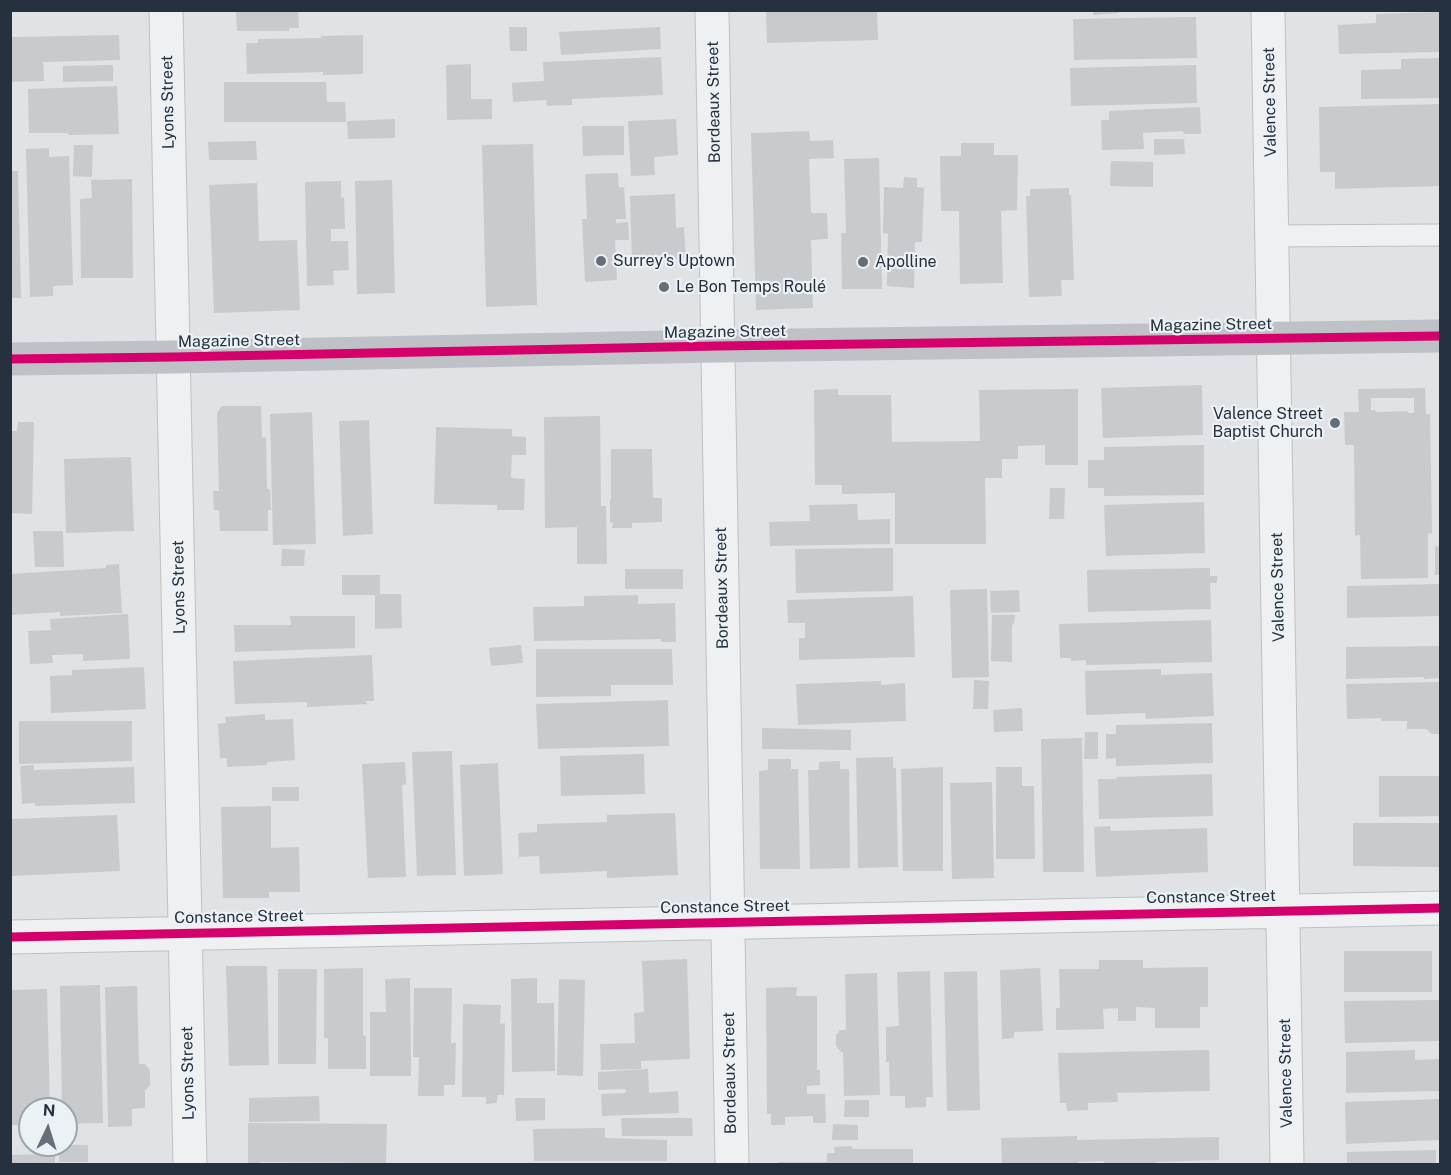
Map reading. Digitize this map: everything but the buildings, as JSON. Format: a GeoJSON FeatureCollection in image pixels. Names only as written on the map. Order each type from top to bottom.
{"type":"FeatureCollection","features":[{"type":"Feature","properties":{"kind":"street","name":"Lyons Street"},"geometry":{"type":"LineString","coordinates":[[166,10],[190,1164]]}},
{"type":"Feature","properties":{"kind":"street","name":"Bordeaux Street"},"geometry":{"type":"LineString","coordinates":[[712,10],[732,1164]]}},
{"type":"Feature","properties":{"kind":"street","name":"Valence Street"},"geometry":{"type":"LineString","coordinates":[[1268,10],[1287,1164]]}},
{"type":"Feature","properties":{"kind":"street","name":"Magazine Street"},"geometry":{"type":"LineString","coordinates":[[10,358],[1440,336]]}},
{"type":"Feature","properties":{"kind":"street","name":"Constance Street"},"geometry":{"type":"LineString","coordinates":[[10,937],[1440,908]]}},
{"type":"Feature","properties":{"kind":"lane"},"geometry":{"type":"LineString","coordinates":[[1272,236],[1440,235]]}},
{"type":"Feature","properties":{"kind":"cycle path"},"geometry":{"type":"LineString","coordinates":[[10,359],[1440,336]]}},
{"type":"Feature","properties":{"kind":"cycle path"},"geometry":{"type":"LineString","coordinates":[[10,937],[1440,908]]}},
{"type":"Feature","properties":{"kind":"place","name":"Surrey's Uptown"},"geometry":{"type":"Point","coordinates":[601,261]}},
{"type":"Feature","properties":{"kind":"place","name":"Apolline"},"geometry":{"type":"Point","coordinates":[863,262]}},
{"type":"Feature","properties":{"kind":"place","name":"Le Bon Temps Roulé"},"geometry":{"type":"Point","coordinates":[664,287]}},
{"type":"Feature","properties":{"kind":"place","name":"Valence Street Baptist Church"},"geometry":{"type":"Point","coordinates":[1335,423]}}]}
